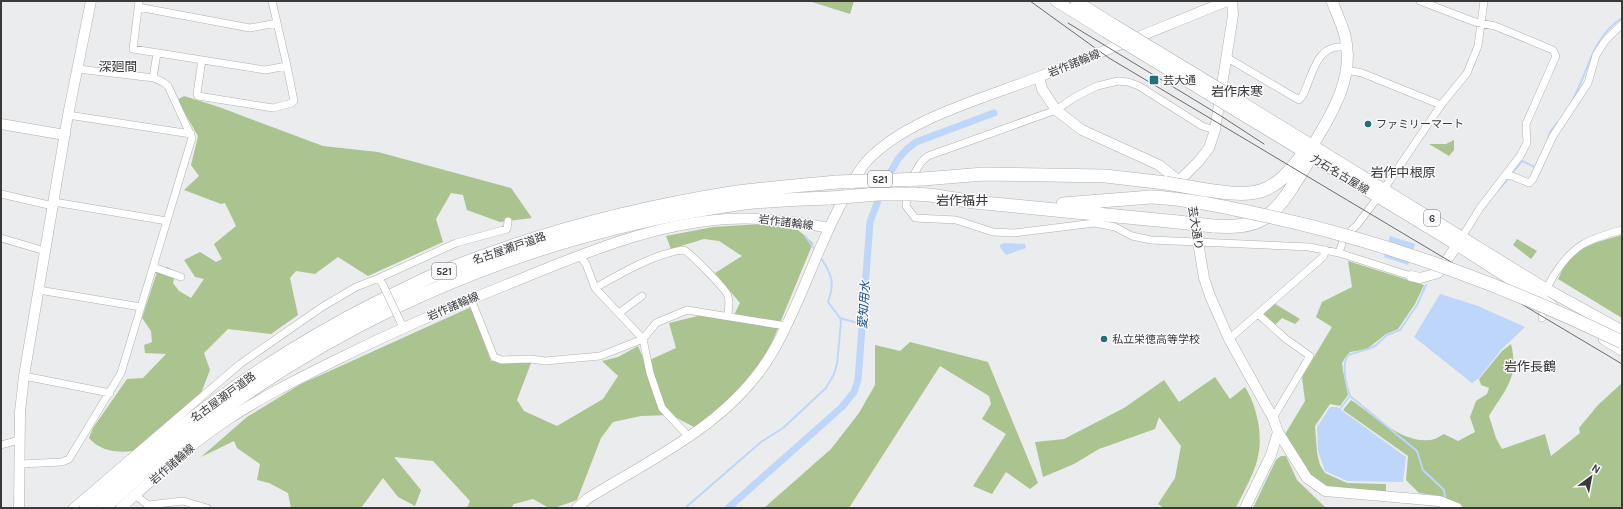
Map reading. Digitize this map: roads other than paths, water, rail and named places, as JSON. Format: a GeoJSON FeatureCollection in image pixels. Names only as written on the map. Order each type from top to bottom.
{"type":"FeatureCollection","features":[{"type":"Feature","properties":{"kind":"highway"},"geometry":{"type":"LineString","coordinates":[[1028,176],[1105,176],[1241,194],[1259,192],[1283,180],[1310,151]]}},
{"type":"Feature","properties":{"kind":"highway"},"geometry":{"type":"LineString","coordinates":[[1026,206],[1213,226],[1246,226],[1262,220],[1269,215],[1288,193],[1310,151]]}},
{"type":"Feature","properties":{"kind":"highway","name":"名古屋瀬戸道路"},"geometry":{"type":"LineString","coordinates":[[111,501],[202,411],[283,355],[353,315],[435,274],[498,251],[615,217],[737,192],[837,182],[926,179],[984,174],[1028,176]]}},
{"type":"Feature","properties":{"kind":"highway"},"geometry":{"type":"LineString","coordinates":[[1028,176],[1254,208],[1373,237],[1452,264],[1515,288],[1622,336]]}},
{"type":"Feature","properties":{"kind":"highway"},"geometry":{"type":"LineString","coordinates":[[1026,206],[1151,193],[1255,214],[1372,243],[1489,283],[1622,342]]}},
{"type":"Feature","properties":{"kind":"highway","name":"名古屋瀬戸道路"},"geometry":{"type":"LineString","coordinates":[[86,508],[111,501],[208,420],[290,364],[365,322],[441,286],[502,262],[561,243],[648,221],[739,204],[878,194],[930,194],[974,202],[1026,206]]}},
{"type":"Feature","properties":{"kind":"main road"},"geometry":{"type":"LineString","coordinates":[[19,508],[20,412],[24,376],[64,135],[91,1]]}},
{"type":"Feature","properties":{"kind":"main road","name":"力石名古屋線"},"geometry":{"type":"LineString","coordinates":[[1056,1],[1074,4],[1310,151],[1460,241],[1622,331]]}},
{"type":"Feature","properties":{"kind":"main road","name":"岩作諸輪線"},"geometry":{"type":"LineString","coordinates":[[577,508],[616,481],[689,437],[719,416],[746,389],[772,353],[786,326],[829,228],[851,183],[867,162],[887,145],[916,126],[954,109],[1039,77],[1227,1]]}},
{"type":"Feature","properties":{"kind":"main road"},"geometry":{"type":"LineString","coordinates":[[1179,181],[1199,161],[1208,148],[1215,130],[1233,15],[1232,1]]}},
{"type":"Feature","properties":{"kind":"main road","name":"力石名古屋線"},"geometry":{"type":"LineString","coordinates":[[1310,151],[1336,106],[1347,70],[1347,47],[1345,34],[1332,1]]}},
{"type":"Feature","properties":{"kind":"main road","name":"芸大通り"},"geometry":{"type":"LineString","coordinates":[[1039,77],[1042,89],[1056,110],[1082,130],[1159,165],[1179,181],[1191,199],[1204,278],[1229,339],[1273,418],[1278,432],[1307,478],[1325,491],[1439,501],[1457,508]]}},
{"type":"Feature","properties":{"kind":"main road"},"geometry":{"type":"LineString","coordinates":[[1,124],[64,135]]}},
{"type":"Feature","properties":{"kind":"main road","name":"岩作諸輪線"},"geometry":{"type":"LineString","coordinates":[[111,501],[135,495],[186,451],[228,419],[268,395],[402,325],[579,255],[620,241],[671,228],[726,219],[767,218],[829,228]]}},
{"type":"Feature","properties":{"kind":"main road"},"geometry":{"type":"LineString","coordinates":[[1411,276],[1420,278],[1438,273],[1460,241]]}},
{"type":"Feature","properties":{"kind":"main road","name":"力石名古屋線"},"geometry":{"type":"LineString","coordinates":[[1460,241],[1545,300],[1622,350]]}},
{"type":"Feature","properties":{"kind":"main road"},"geometry":{"type":"LineString","coordinates":[[1245,508],[1271,455],[1278,432]]}},
{"type":"Feature","properties":{"kind":"street"},"geometry":{"type":"LineString","coordinates":[[202,60],[197,94],[198,96],[273,108],[292,103],[294,101],[272,1]]}},
{"type":"Feature","properties":{"kind":"street"},"geometry":{"type":"LineString","coordinates":[[1420,1],[1481,24],[1495,26],[1553,50],[1556,56],[1526,124],[1527,143],[1507,174],[1480,208],[1460,241]]}},
{"type":"Feature","properties":{"kind":"street"},"geometry":{"type":"LineString","coordinates":[[1339,253],[1344,237],[1357,225],[1381,193],[1441,105],[1466,73],[1478,46],[1484,1]]}},
{"type":"Feature","properties":{"kind":"street"},"geometry":{"type":"LineString","coordinates":[[278,23],[250,28],[139,4],[133,49],[265,70],[287,66]]}},
{"type":"Feature","properties":{"kind":"street"},"geometry":{"type":"LineString","coordinates":[[1507,174],[1529,183],[1533,179],[1553,136],[1588,83],[1599,50],[1605,41],[1622,24]]}},
{"type":"Feature","properties":{"kind":"street"},"geometry":{"type":"LineString","coordinates":[[1226,57],[1299,100],[1304,95],[1321,55],[1329,48],[1339,46],[1347,47]]}},
{"type":"Feature","properties":{"kind":"street"},"geometry":{"type":"LineString","coordinates":[[153,78],[157,53]]}},
{"type":"Feature","properties":{"kind":"street"},"geometry":{"type":"LineString","coordinates":[[20,464],[62,462],[69,459],[121,373],[192,138],[168,86],[163,82],[153,78],[78,69]]}},
{"type":"Feature","properties":{"kind":"street"},"geometry":{"type":"LineString","coordinates":[[1347,70],[1362,73],[1441,105]]}},
{"type":"Feature","properties":{"kind":"street"},"geometry":{"type":"LineString","coordinates":[[1215,130],[1202,126],[1139,86],[1128,82],[1118,81],[1097,86],[1075,97],[1056,110],[928,156],[921,162],[909,191],[906,206],[915,218],[956,220],[993,232],[1036,231],[1095,223],[1115,227],[1132,236],[1151,240],[1309,247],[1339,253],[1411,276]]}},
{"type":"Feature","properties":{"kind":"street"},"geometry":{"type":"LineString","coordinates":[[68,115],[191,134]]}},
{"type":"Feature","properties":{"kind":"street"},"geometry":{"type":"LineString","coordinates":[[1,194],[53,204],[167,221]]}},
{"type":"Feature","properties":{"kind":"street"},"geometry":{"type":"LineString","coordinates":[[72,508],[240,364],[322,307],[356,286],[379,278],[456,243],[507,229],[508,221]]}},
{"type":"Feature","properties":{"kind":"street"},"geometry":{"type":"LineString","coordinates":[[1542,318],[1546,289],[1563,260],[1579,246],[1600,236],[1622,230]]}},
{"type":"Feature","properties":{"kind":"street"},"geometry":{"type":"LineString","coordinates":[[1,238],[45,251]]}},
{"type":"Feature","properties":{"kind":"street"},"geometry":{"type":"LineString","coordinates":[[595,288],[638,265],[684,250],[714,278],[726,293],[728,297],[728,316]]}},
{"type":"Feature","properties":{"kind":"street"},"geometry":{"type":"LineString","coordinates":[[1229,339],[1323,257],[1326,250]]}},
{"type":"Feature","properties":{"kind":"street"},"geometry":{"type":"LineString","coordinates":[[579,255],[586,264],[595,288],[643,339],[650,373],[662,408],[689,437]]}},
{"type":"Feature","properties":{"kind":"street"},"geometry":{"type":"LineString","coordinates":[[153,267],[181,277]]}},
{"type":"Feature","properties":{"kind":"street"},"geometry":{"type":"LineString","coordinates":[[379,278],[402,325]]}},
{"type":"Feature","properties":{"kind":"street"},"geometry":{"type":"LineString","coordinates":[[38,290],[141,307]]}},
{"type":"Feature","properties":{"kind":"street"},"geometry":{"type":"LineString","coordinates":[[619,313],[642,296]]}},
{"type":"Feature","properties":{"kind":"street"},"geometry":{"type":"LineString","coordinates":[[471,299],[494,356],[501,360],[531,359],[545,361],[600,356],[643,339],[656,324],[687,310],[786,326]]}},
{"type":"Feature","properties":{"kind":"street"},"geometry":{"type":"LineString","coordinates":[[1258,314],[1286,339],[1310,356],[1273,418]]}},
{"type":"Feature","properties":{"kind":"street"},"geometry":{"type":"LineString","coordinates":[[24,376],[110,393]]}},
{"type":"Feature","properties":{"kind":"street"},"geometry":{"type":"LineString","coordinates":[[1,445],[19,440]]}},
{"type":"Feature","properties":{"kind":"street"},"geometry":{"type":"LineString","coordinates":[[135,495],[145,504],[155,506],[183,501],[207,508]]}},
{"type":"Feature","properties":{"kind":"water"},"geometry":{"type":"Polygon","coordinates":[[[1390,236],[1415,244],[1408,265],[1384,257],[1390,236]]]}},
{"type":"Feature","properties":{"kind":"water"},"geometry":{"type":"Polygon","coordinates":[[[1004,243],[1025,244],[1026,248],[1006,255],[1000,247],[1000,245],[1004,243]]]}},
{"type":"Feature","properties":{"kind":"water"},"geometry":{"type":"Polygon","coordinates":[[[1440,294],[1478,306],[1525,327],[1501,350],[1479,378],[1472,383],[1414,337],[1440,294]]]}},
{"type":"Feature","properties":{"kind":"water"},"geometry":{"type":"Polygon","coordinates":[[[1330,407],[1337,407],[1406,457],[1403,482],[1347,481],[1325,471],[1318,451],[1317,427],[1330,407]]]}},
{"type":"Feature","properties":{"kind":"waterway"},"geometry":{"type":"LineString","coordinates":[[1572,101],[1597,45],[1612,26],[1622,18]]}},
{"type":"Feature","properties":{"kind":"waterway","name":"愛知用水"},"geometry":{"type":"LineString","coordinates":[[728,508],[842,407],[854,392],[858,380],[870,222],[885,182],[898,159],[916,142],[994,113]]}},
{"type":"Feature","properties":{"kind":"waterway"},"geometry":{"type":"LineString","coordinates":[[1548,140],[1550,132],[1557,123]]}},
{"type":"Feature","properties":{"kind":"waterway"},"geometry":{"type":"LineString","coordinates":[[1511,174],[1522,161],[1535,167]]}},
{"type":"Feature","properties":{"kind":"waterway"},"geometry":{"type":"LineString","coordinates":[[1498,190],[1509,178]]}},
{"type":"Feature","properties":{"kind":"waterway"},"geometry":{"type":"LineString","coordinates":[[805,236],[816,251]]}},
{"type":"Feature","properties":{"kind":"waterway"},"geometry":{"type":"LineString","coordinates":[[685,508],[761,442],[783,428],[826,388],[834,374],[837,364],[841,322],[840,318],[828,302],[832,284],[828,269],[821,258]]}},
{"type":"Feature","properties":{"kind":"waterway"},"geometry":{"type":"LineString","coordinates":[[1340,409],[1350,396],[1345,370],[1348,355],[1375,346],[1387,335],[1400,330],[1417,305],[1426,285]]}},
{"type":"Feature","properties":{"kind":"waterway"},"geometry":{"type":"LineString","coordinates":[[840,318],[861,324]]}},
{"type":"Feature","properties":{"kind":"waterway"},"geometry":{"type":"LineString","coordinates":[[1350,396],[1417,451],[1423,470],[1444,490],[1445,498]]}},
{"type":"Feature","properties":{"kind":"tram line"},"geometry":{"type":"LineString","coordinates":[[1030,1],[1109,58],[1622,364]]}},
{"type":"Feature","properties":{"kind":"tram line"},"geometry":{"type":"LineString","coordinates":[[1068,23],[1221,116],[1264,144]]}},
{"type":"Feature","properties":{"kind":"place","name":"芸大通"},"geometry":{"type":"Point","coordinates":[1154,80]}},
{"type":"Feature","properties":{"kind":"place","name":"ファミリーマート"},"geometry":{"type":"Point","coordinates":[1368,124]}},
{"type":"Feature","properties":{"kind":"place","name":"私立栄徳高等学校"},"geometry":{"type":"Point","coordinates":[1104,339]}},
{"type":"Feature","properties":{"kind":"district","name":"深廻間"},"geometry":{"type":"Point","coordinates":[118,66]}},
{"type":"Feature","properties":{"kind":"district","name":"岩作床寒"},"geometry":{"type":"Point","coordinates":[1237,91]}},
{"type":"Feature","properties":{"kind":"district","name":"岩作中根原"},"geometry":{"type":"Point","coordinates":[1403,172]}},
{"type":"Feature","properties":{"kind":"district","name":"岩作福井"},"geometry":{"type":"Point","coordinates":[962,200]}},
{"type":"Feature","properties":{"kind":"district","name":"岩作長鶴"},"geometry":{"type":"Point","coordinates":[1530,366]}}]}
